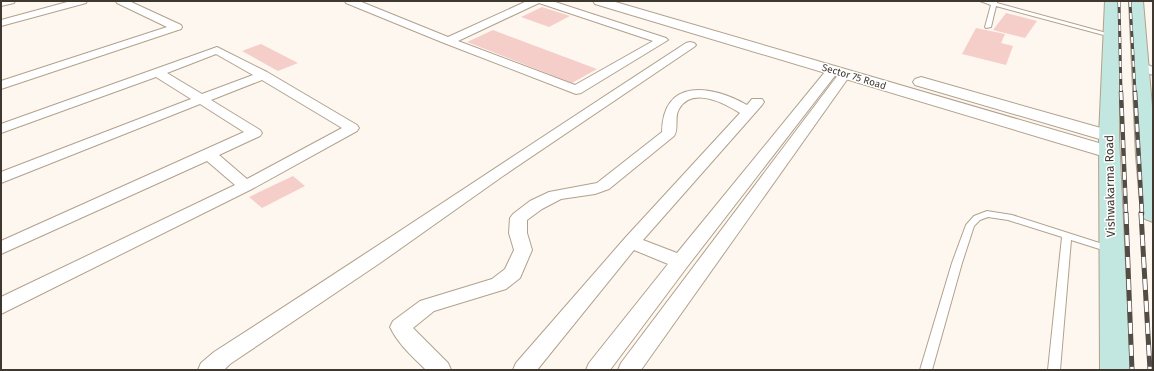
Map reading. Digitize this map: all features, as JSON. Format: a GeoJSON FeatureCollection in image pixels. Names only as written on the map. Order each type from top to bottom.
{"type":"FeatureCollection","features":[{"type":"Feature","properties":{"kind":"main road","name":"Vishwakarma Road"},"geometry":{"type":"LineString","coordinates":[[1112,1],[1109,144],[1115,370]]}},
{"type":"Feature","properties":{"kind":"main road"},"geometry":{"type":"LineString","coordinates":[[1136,1],[1144,63],[1146,156],[1153,214]]}},
{"type":"Feature","properties":{"kind":"main road"},"geometry":{"type":"LineString","coordinates":[[1144,63],[1153,31]]}},
{"type":"Feature","properties":{"kind":"street"},"geometry":{"type":"LineString","coordinates":[[1,3],[10,1]]}},
{"type":"Feature","properties":{"kind":"street"},"geometry":{"type":"LineString","coordinates":[[1,23],[82,1]]}},
{"type":"Feature","properties":{"kind":"street"},"geometry":{"type":"LineString","coordinates":[[1,85],[177,27],[121,1]]}},
{"type":"Feature","properties":{"kind":"street"},"geometry":{"type":"LineString","coordinates":[[350,1],[448,41],[576,90],[662,40],[542,1]]}},
{"type":"Feature","properties":{"kind":"street"},"geometry":{"type":"LineString","coordinates":[[448,41],[535,1]]}},
{"type":"Feature","properties":{"kind":"street","name":"Sector 75 Road"},"geometry":{"type":"LineString","coordinates":[[599,1],[839,72],[1039,124]]}},
{"type":"Feature","properties":{"kind":"street","name":"Sector 75 Road"},"geometry":{"type":"LineString","coordinates":[[638,1],[1109,144]]}},
{"type":"Feature","properties":{"kind":"street"},"geometry":{"type":"LineString","coordinates":[[208,370],[222,358],[374,258],[496,173],[690,45]]}},
{"type":"Feature","properties":{"kind":"street"},"geometry":{"type":"LineString","coordinates":[[1,129],[217,50],[263,75],[352,128],[246,186],[1,306]]}},
{"type":"Feature","properties":{"kind":"street"},"geometry":{"type":"LineString","coordinates":[[1,248],[255,134],[158,72]]}},
{"type":"Feature","properties":{"kind":"street"},"geometry":{"type":"LineString","coordinates":[[597,370],[680,262],[839,72]]}},
{"type":"Feature","properties":{"kind":"street"},"geometry":{"type":"LineString","coordinates":[[629,370],[839,72]]}},
{"type":"Feature","properties":{"kind":"street"},"geometry":{"type":"LineString","coordinates":[[1,178],[263,75]]}},
{"type":"Feature","properties":{"kind":"street"},"geometry":{"type":"LineString","coordinates":[[440,370],[409,339],[400,327],[426,306],[499,284],[513,273],[523,250],[518,233],[519,218],[535,204],[552,196],[569,192],[595,190],[603,186],[669,133],[672,107],[682,98],[692,94],[709,95],[753,107],[631,242],[524,370]]}},
{"type":"Feature","properties":{"kind":"street"},"geometry":{"type":"LineString","coordinates":[[208,154],[246,186]]}},
{"type":"Feature","properties":{"kind":"street"},"geometry":{"type":"LineString","coordinates":[[631,242],[680,262]]}},
{"type":"Feature","properties":{"kind":"lane"},"geometry":{"type":"LineString","coordinates":[[982,1],[995,2],[1111,35]]}},
{"type":"Feature","properties":{"kind":"lane"},"geometry":{"type":"LineString","coordinates":[[988,27],[995,2]]}},
{"type":"Feature","properties":{"kind":"lane"},"geometry":{"type":"LineString","coordinates":[[926,370],[957,263],[970,225],[977,218],[987,214],[1009,217],[1112,249]]}},
{"type":"Feature","properties":{"kind":"lane"},"geometry":{"type":"LineString","coordinates":[[1054,370],[1067,235]]}},
{"type":"Feature","properties":{"kind":"building"},"geometry":{"type":"Polygon","coordinates":[[[542,7],[570,16],[549,27],[521,17],[542,7]]]}},
{"type":"Feature","properties":{"kind":"building"},"geometry":{"type":"Polygon","coordinates":[[[1006,13],[1037,21],[1025,38],[993,30],[1006,13]]]}},
{"type":"Feature","properties":{"kind":"building"},"geometry":{"type":"Polygon","coordinates":[[[976,28],[1005,34],[1001,43],[1013,46],[1006,65],[962,54],[976,28]]]}},
{"type":"Feature","properties":{"kind":"building"},"geometry":{"type":"Polygon","coordinates":[[[493,30],[597,69],[572,83],[467,42],[493,30]]]}},
{"type":"Feature","properties":{"kind":"building"},"geometry":{"type":"Polygon","coordinates":[[[261,44],[298,63],[278,71],[242,51],[261,44]]]}},
{"type":"Feature","properties":{"kind":"building"},"geometry":{"type":"Polygon","coordinates":[[[293,176],[305,186],[262,208],[249,197],[293,176]]]}},
{"type":"Feature","properties":{"kind":"railway"},"geometry":{"type":"LineString","coordinates":[[1119,1],[1121,93]]}},
{"type":"Feature","properties":{"kind":"railway"},"geometry":{"type":"LineString","coordinates":[[1130,1],[1135,93]]}},
{"type":"Feature","properties":{"kind":"railway"},"geometry":{"type":"LineString","coordinates":[[1121,92],[1126,214]]}},
{"type":"Feature","properties":{"kind":"railway"},"geometry":{"type":"LineString","coordinates":[[1135,92],[1142,214]]}},
{"type":"Feature","properties":{"kind":"railway"},"geometry":{"type":"LineString","coordinates":[[1126,213],[1132,370]]}},
{"type":"Feature","properties":{"kind":"railway"},"geometry":{"type":"LineString","coordinates":[[1141,213],[1150,370]]}}]}
